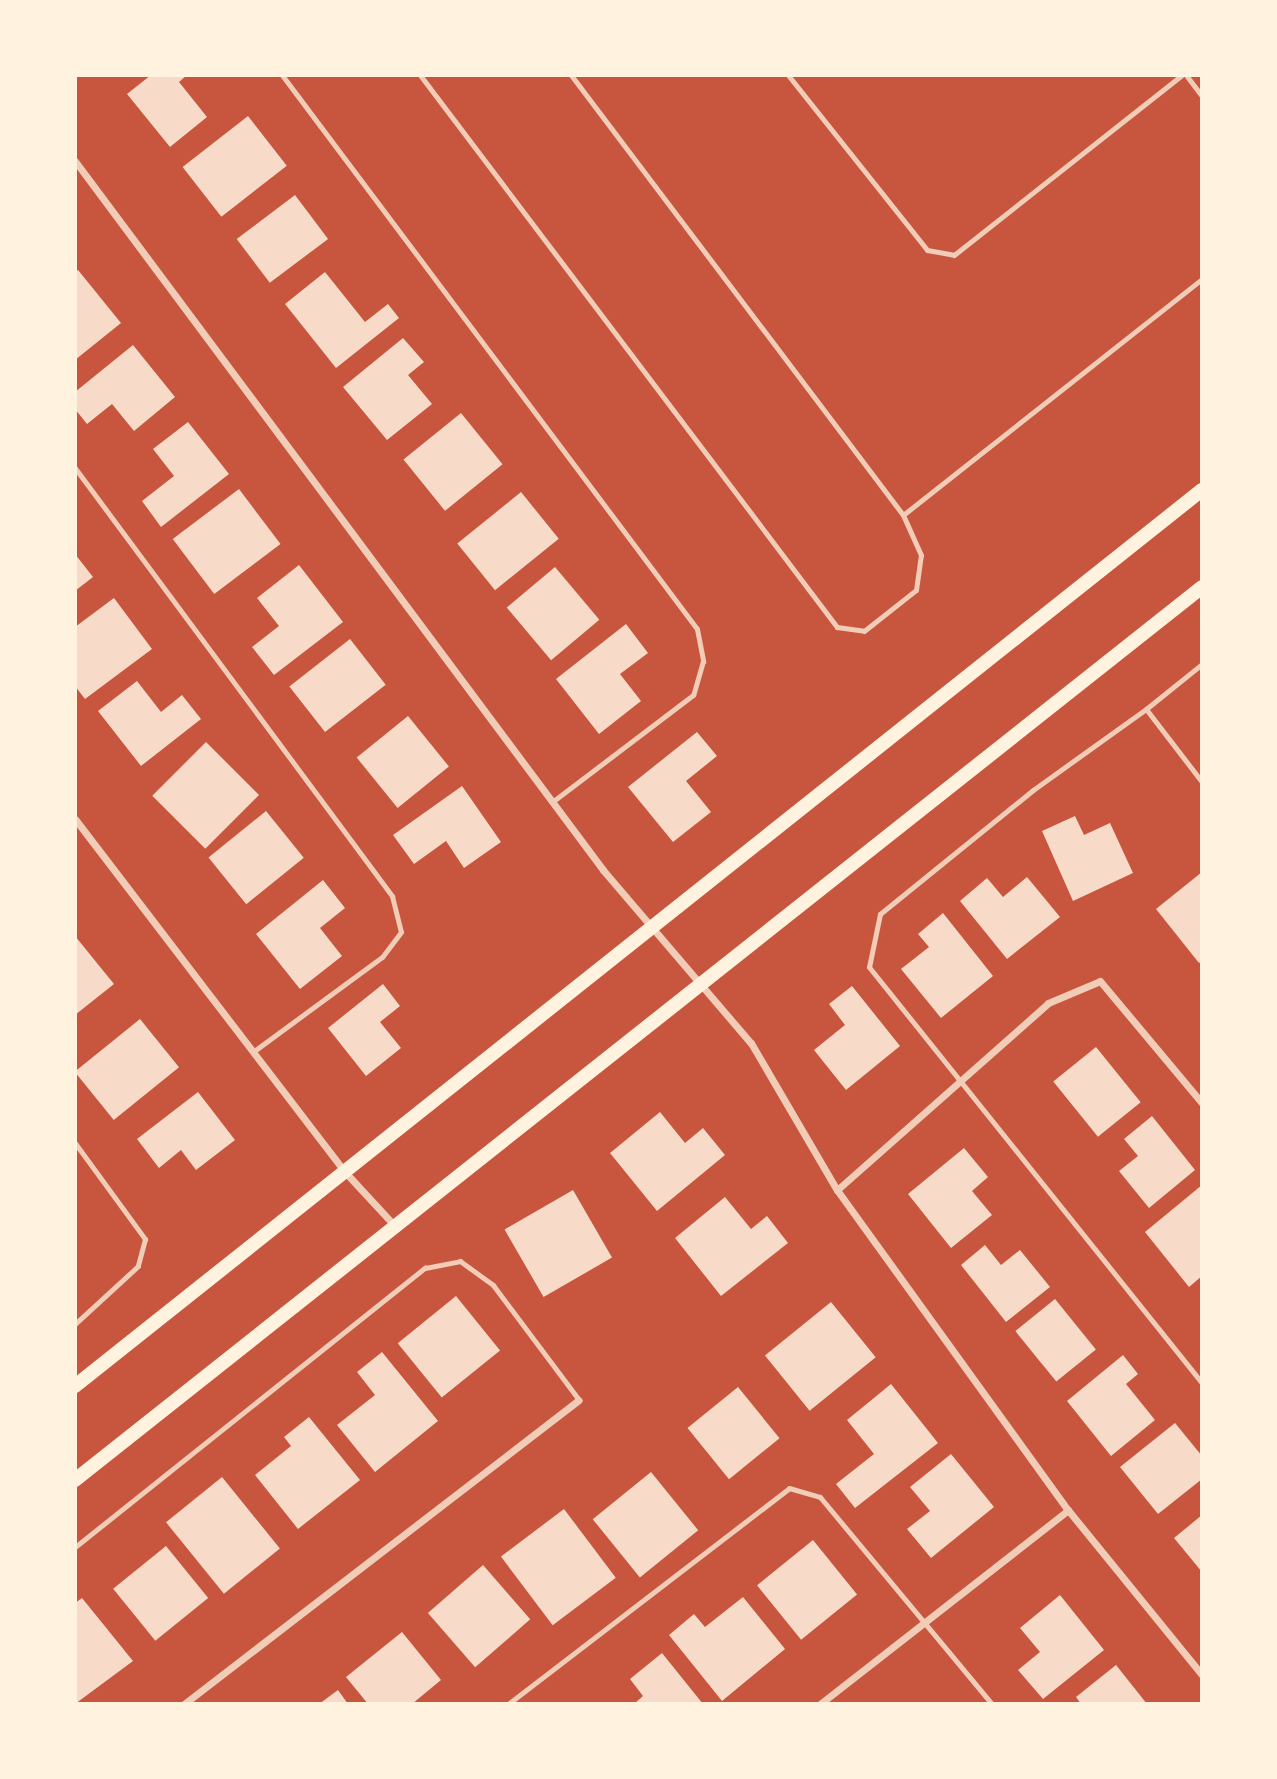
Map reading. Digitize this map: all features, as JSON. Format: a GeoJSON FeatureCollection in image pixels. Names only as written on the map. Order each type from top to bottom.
{"type":"FeatureCollection","features":[{"type":"Feature","properties":{"kind":"main road"},"geometry":{"type":"LineString","coordinates":[[75,1386],[1202,490]]}},
{"type":"Feature","properties":{"kind":"main road"},"geometry":{"type":"LineString","coordinates":[[75,1480],[1202,587]]}},
{"type":"Feature","properties":{"kind":"street"},"geometry":{"type":"LineString","coordinates":[[75,161],[552,802],[651,928],[751,1043],[837,1190],[1068,1510],[1202,1675]]}},
{"type":"Feature","properties":{"kind":"street"},"geometry":{"type":"LineString","coordinates":[[75,819],[345,1172],[395,1226]]}},
{"type":"Feature","properties":{"kind":"street"},"geometry":{"type":"LineString","coordinates":[[75,835],[82,829]]}},
{"type":"Feature","properties":{"kind":"street"},"geometry":{"type":"LineString","coordinates":[[837,1190],[1048,1003],[1100,981],[1202,1103]]}},
{"type":"Feature","properties":{"kind":"street"},"geometry":{"type":"LineString","coordinates":[[184,1704],[579,1399]]}},
{"type":"Feature","properties":{"kind":"street"},"geometry":{"type":"LineString","coordinates":[[820,1704],[1068,1510]]}},
{"type":"Feature","properties":{"kind":"lane"},"geometry":{"type":"LineString","coordinates":[[282,75],[697,629],[703,661],[694,695],[552,802]]}},
{"type":"Feature","properties":{"kind":"lane"},"geometry":{"type":"LineString","coordinates":[[420,75],[836,627],[864,631],[916,590],[922,555],[903,515],[571,75]]}},
{"type":"Feature","properties":{"kind":"lane"},"geometry":{"type":"LineString","coordinates":[[788,75],[927,250],[954,255],[1184,75],[1202,96]]}},
{"type":"Feature","properties":{"kind":"lane"},"geometry":{"type":"LineString","coordinates":[[903,515],[1202,279]]}},
{"type":"Feature","properties":{"kind":"lane"},"geometry":{"type":"LineString","coordinates":[[75,468],[392,895],[401,932],[382,957],[254,1051]]}},
{"type":"Feature","properties":{"kind":"lane"},"geometry":{"type":"LineString","coordinates":[[1202,664],[1146,709],[1033,790],[880,914],[869,967],[1202,1383]]}},
{"type":"Feature","properties":{"kind":"lane"},"geometry":{"type":"LineString","coordinates":[[1146,709],[1202,782]]}},
{"type":"Feature","properties":{"kind":"lane"},"geometry":{"type":"LineString","coordinates":[[75,1143],[145,1240],[138,1266],[75,1324]]}},
{"type":"Feature","properties":{"kind":"lane"},"geometry":{"type":"LineString","coordinates":[[75,1547],[425,1268],[460,1261],[493,1285],[579,1399]]}},
{"type":"Feature","properties":{"kind":"lane"},"geometry":{"type":"LineString","coordinates":[[508,1704],[789,1488],[820,1497],[992,1704]]}},
{"type":"Feature","properties":{"kind":"building"},"geometry":{"type":"Polygon","coordinates":[[[151,75],[187,75],[179,82],[207,117],[170,147],[127,94],[151,75]]]}},
{"type":"Feature","properties":{"kind":"building"},"geometry":{"type":"Polygon","coordinates":[[[248,116],[287,166],[221,217],[183,167],[248,116]]]}},
{"type":"Feature","properties":{"kind":"building"},"geometry":{"type":"Polygon","coordinates":[[[295,195],[328,239],[270,283],[237,239],[295,195]]]}},
{"type":"Feature","properties":{"kind":"building"},"geometry":{"type":"Polygon","coordinates":[[[78,270],[121,323],[75,360],[75,272],[78,270]]]}},
{"type":"Feature","properties":{"kind":"building"},"geometry":{"type":"Polygon","coordinates":[[[325,272],[365,322],[388,304],[399,318],[336,368],[285,304],[325,272]]]}},
{"type":"Feature","properties":{"kind":"building"},"geometry":{"type":"Polygon","coordinates":[[[403,338],[424,362],[408,375],[432,404],[387,440],[343,387],[403,338]]]}},
{"type":"Feature","properties":{"kind":"building"},"geometry":{"type":"Polygon","coordinates":[[[133,345],[175,397],[134,431],[112,404],[87,424],[75,409],[75,392],[133,345]]]}},
{"type":"Feature","properties":{"kind":"building"},"geometry":{"type":"Polygon","coordinates":[[[461,413],[503,464],[445,511],[403,460],[461,413]]]}},
{"type":"Feature","properties":{"kind":"building"},"geometry":{"type":"Polygon","coordinates":[[[188,422],[229,474],[161,527],[142,501],[174,476],[153,449],[188,422]]]}},
{"type":"Feature","properties":{"kind":"building"},"geometry":{"type":"Polygon","coordinates":[[[239,489],[281,544],[214,594],[173,539],[239,489]]]}},
{"type":"Feature","properties":{"kind":"building"},"geometry":{"type":"Polygon","coordinates":[[[521,492],[559,539],[495,590],[457,544],[521,492]]]}},
{"type":"Feature","properties":{"kind":"building"},"geometry":{"type":"Polygon","coordinates":[[[75,554],[93,577],[75,591],[75,554]]]}},
{"type":"Feature","properties":{"kind":"building"},"geometry":{"type":"Polygon","coordinates":[[[299,565],[343,622],[274,675],[252,647],[279,626],[257,598],[299,565]]]}},
{"type":"Feature","properties":{"kind":"building"},"geometry":{"type":"Polygon","coordinates":[[[555,567],[599,620],[551,660],[507,607],[555,567]]]}},
{"type":"Feature","properties":{"kind":"building"},"geometry":{"type":"Polygon","coordinates":[[[114,598],[152,649],[85,699],[75,686],[75,627],[114,598]]]}},
{"type":"Feature","properties":{"kind":"building"},"geometry":{"type":"Polygon","coordinates":[[[626,624],[648,653],[620,674],[641,701],[599,734],[556,679],[626,624]]]}},
{"type":"Feature","properties":{"kind":"building"},"geometry":{"type":"Polygon","coordinates":[[[350,639],[386,685],[325,732],[289,686],[350,639]]]}},
{"type":"Feature","properties":{"kind":"building"},"geometry":{"type":"Polygon","coordinates":[[[137,681],[161,712],[182,695],[201,719],[141,766],[98,711],[137,681]]]}},
{"type":"Feature","properties":{"kind":"building"},"geometry":{"type":"Polygon","coordinates":[[[408,716],[449,767],[398,808],[357,758],[408,716]]]}},
{"type":"Feature","properties":{"kind":"building"},"geometry":{"type":"Polygon","coordinates":[[[697,732],[717,756],[686,781],[711,812],[673,842],[628,787],[697,732]]]}},
{"type":"Feature","properties":{"kind":"building"},"geometry":{"type":"Polygon","coordinates":[[[206,742],[259,795],[205,849],[152,796],[206,742]]]}},
{"type":"Feature","properties":{"kind":"building"},"geometry":{"type":"Polygon","coordinates":[[[462,786],[501,842],[464,868],[446,841],[414,864],[393,835],[462,786]]]}},
{"type":"Feature","properties":{"kind":"building"},"geometry":{"type":"Polygon","coordinates":[[[266,811],[304,858],[246,904],[208,858],[266,811]]]}},
{"type":"Feature","properties":{"kind":"building"},"geometry":{"type":"Polygon","coordinates":[[[1075,816],[1084,835],[1110,823],[1133,873],[1073,901],[1042,831],[1075,816]]]}},
{"type":"Feature","properties":{"kind":"building"},"geometry":{"type":"Polygon","coordinates":[[[1202,872],[1202,961],[1199,963],[1156,909],[1202,872]]]}},
{"type":"Feature","properties":{"kind":"building"},"geometry":{"type":"Polygon","coordinates":[[[1027,877],[1060,917],[1007,959],[960,901],[987,878],[1003,897],[1027,877]]]}},
{"type":"Feature","properties":{"kind":"building"},"geometry":{"type":"Polygon","coordinates":[[[323,880],[345,908],[320,928],[342,956],[300,989],[256,934],[323,880]]]}},
{"type":"Feature","properties":{"kind":"building"},"geometry":{"type":"Polygon","coordinates":[[[943,913],[993,976],[941,1018],[901,969],[929,947],[918,934],[943,913]]]}},
{"type":"Feature","properties":{"kind":"building"},"geometry":{"type":"Polygon","coordinates":[[[75,936],[114,984],[75,1015],[75,936]]]}},
{"type":"Feature","properties":{"kind":"building"},"geometry":{"type":"Polygon","coordinates":[[[383,984],[400,1006],[380,1022],[401,1048],[366,1076],[328,1028],[383,984]]]}},
{"type":"Feature","properties":{"kind":"building"},"geometry":{"type":"Polygon","coordinates":[[[852,986],[900,1046],[846,1090],[814,1050],[845,1025],[829,1004],[852,986]]]}},
{"type":"Feature","properties":{"kind":"building"},"geometry":{"type":"Polygon","coordinates":[[[140,1019],[179,1067],[114,1120],[75,1072],[140,1019]]]}},
{"type":"Feature","properties":{"kind":"building"},"geometry":{"type":"Polygon","coordinates":[[[1096,1047],[1141,1102],[1098,1137],[1053,1082],[1096,1047]]]}},
{"type":"Feature","properties":{"kind":"building"},"geometry":{"type":"Polygon","coordinates":[[[198,1092],[235,1140],[196,1170],[181,1150],[159,1168],[137,1139],[198,1092]]]}},
{"type":"Feature","properties":{"kind":"building"},"geometry":{"type":"Polygon","coordinates":[[[660,1112],[685,1143],[703,1128],[725,1155],[657,1211],[610,1153],[660,1112]]]}},
{"type":"Feature","properties":{"kind":"building"},"geometry":{"type":"Polygon","coordinates":[[[1152,1116],[1195,1170],[1149,1208],[1119,1171],[1138,1156],[1124,1139],[1152,1116]]]}},
{"type":"Feature","properties":{"kind":"building"},"geometry":{"type":"Polygon","coordinates":[[[964,1148],[988,1177],[972,1191],[992,1215],[951,1248],[908,1194],[964,1148]]]}},
{"type":"Feature","properties":{"kind":"building"},"geometry":{"type":"Polygon","coordinates":[[[1202,1185],[1202,1276],[1189,1287],[1145,1232],[1202,1185]]]}},
{"type":"Feature","properties":{"kind":"building"},"geometry":{"type":"Polygon","coordinates":[[[573,1190],[612,1258],[544,1297],[505,1230],[573,1190]]]}},
{"type":"Feature","properties":{"kind":"building"},"geometry":{"type":"Polygon","coordinates":[[[725,1197],[751,1229],[767,1216],[788,1243],[721,1296],[675,1238],[725,1197]]]}},
{"type":"Feature","properties":{"kind":"building"},"geometry":{"type":"Polygon","coordinates":[[[985,1245],[1001,1265],[1020,1250],[1050,1287],[1006,1322],[961,1265],[985,1245]]]}},
{"type":"Feature","properties":{"kind":"building"},"geometry":{"type":"Polygon","coordinates":[[[456,1296],[500,1350],[442,1398],[398,1343],[456,1296]]]}},
{"type":"Feature","properties":{"kind":"building"},"geometry":{"type":"Polygon","coordinates":[[[1055,1299],[1096,1350],[1056,1382],[1015,1331],[1055,1299]]]}},
{"type":"Feature","properties":{"kind":"building"},"geometry":{"type":"Polygon","coordinates":[[[831,1302],[876,1357],[810,1411],[765,1355],[831,1302]]]}},
{"type":"Feature","properties":{"kind":"building"},"geometry":{"type":"Polygon","coordinates":[[[382,1352],[438,1421],[375,1472],[337,1425],[375,1395],[357,1372],[382,1352]]]}},
{"type":"Feature","properties":{"kind":"building"},"geometry":{"type":"Polygon","coordinates":[[[1123,1355],[1138,1374],[1126,1384],[1155,1420],[1111,1456],[1067,1401],[1123,1355]]]}},
{"type":"Feature","properties":{"kind":"building"},"geometry":{"type":"Polygon","coordinates":[[[891,1384],[938,1443],[855,1508],[836,1484],[874,1454],[847,1420],[891,1384]]]}},
{"type":"Feature","properties":{"kind":"building"},"geometry":{"type":"Polygon","coordinates":[[[738,1387],[780,1438],[729,1479],[687,1428],[738,1387]]]}},
{"type":"Feature","properties":{"kind":"building"},"geometry":{"type":"Polygon","coordinates":[[[309,1417],[360,1480],[298,1529],[255,1475],[291,1446],[284,1437],[309,1417]]]}},
{"type":"Feature","properties":{"kind":"building"},"geometry":{"type":"Polygon","coordinates":[[[1175,1423],[1202,1456],[1202,1479],[1158,1514],[1120,1467],[1175,1423]]]}},
{"type":"Feature","properties":{"kind":"building"},"geometry":{"type":"Polygon","coordinates":[[[951,1454],[994,1507],[931,1558],[907,1529],[930,1511],[910,1487],[951,1454]]]}},
{"type":"Feature","properties":{"kind":"building"},"geometry":{"type":"Polygon","coordinates":[[[651,1472],[698,1530],[640,1577],[593,1519],[651,1472]]]}},
{"type":"Feature","properties":{"kind":"building"},"geometry":{"type":"Polygon","coordinates":[[[222,1477],[280,1548],[224,1594],[166,1522],[222,1477]]]}},
{"type":"Feature","properties":{"kind":"building"},"geometry":{"type":"Polygon","coordinates":[[[564,1509],[616,1578],[553,1625],[501,1557],[564,1509]]]}},
{"type":"Feature","properties":{"kind":"building"},"geometry":{"type":"Polygon","coordinates":[[[1202,1515],[1202,1572],[1174,1538],[1202,1515]]]}},
{"type":"Feature","properties":{"kind":"building"},"geometry":{"type":"Polygon","coordinates":[[[813,1540],[857,1594],[801,1640],[757,1585],[813,1540]]]}},
{"type":"Feature","properties":{"kind":"building"},"geometry":{"type":"Polygon","coordinates":[[[166,1546],[208,1598],[155,1641],[113,1589],[166,1546]]]}},
{"type":"Feature","properties":{"kind":"building"},"geometry":{"type":"Polygon","coordinates":[[[483,1565],[530,1619],[475,1667],[428,1613],[483,1565]]]}},
{"type":"Feature","properties":{"kind":"building"},"geometry":{"type":"Polygon","coordinates":[[[1060,1595],[1104,1650],[1043,1699],[1018,1670],[1040,1652],[1020,1628],[1060,1595]]]}},
{"type":"Feature","properties":{"kind":"building"},"geometry":{"type":"Polygon","coordinates":[[[743,1597],[785,1649],[722,1701],[669,1635],[694,1614],[705,1627],[743,1597]]]}},
{"type":"Feature","properties":{"kind":"building"},"geometry":{"type":"Polygon","coordinates":[[[82,1598],[133,1661],[75,1704],[75,1603],[82,1598]]]}},
{"type":"Feature","properties":{"kind":"building"},"geometry":{"type":"Polygon","coordinates":[[[402,1632],[441,1680],[412,1704],[368,1704],[346,1677],[402,1632]]]}},
{"type":"Feature","properties":{"kind":"building"},"geometry":{"type":"Polygon","coordinates":[[[662,1653],[703,1704],[634,1704],[643,1696],[630,1679],[662,1653]]]}},
{"type":"Feature","properties":{"kind":"building"},"geometry":{"type":"Polygon","coordinates":[[[1116,1665],[1147,1704],[1081,1704],[1076,1697],[1116,1665]]]}},
{"type":"Feature","properties":{"kind":"building"},"geometry":{"type":"Polygon","coordinates":[[[338,1690],[348,1704],[319,1704],[338,1690]]]}}]}
